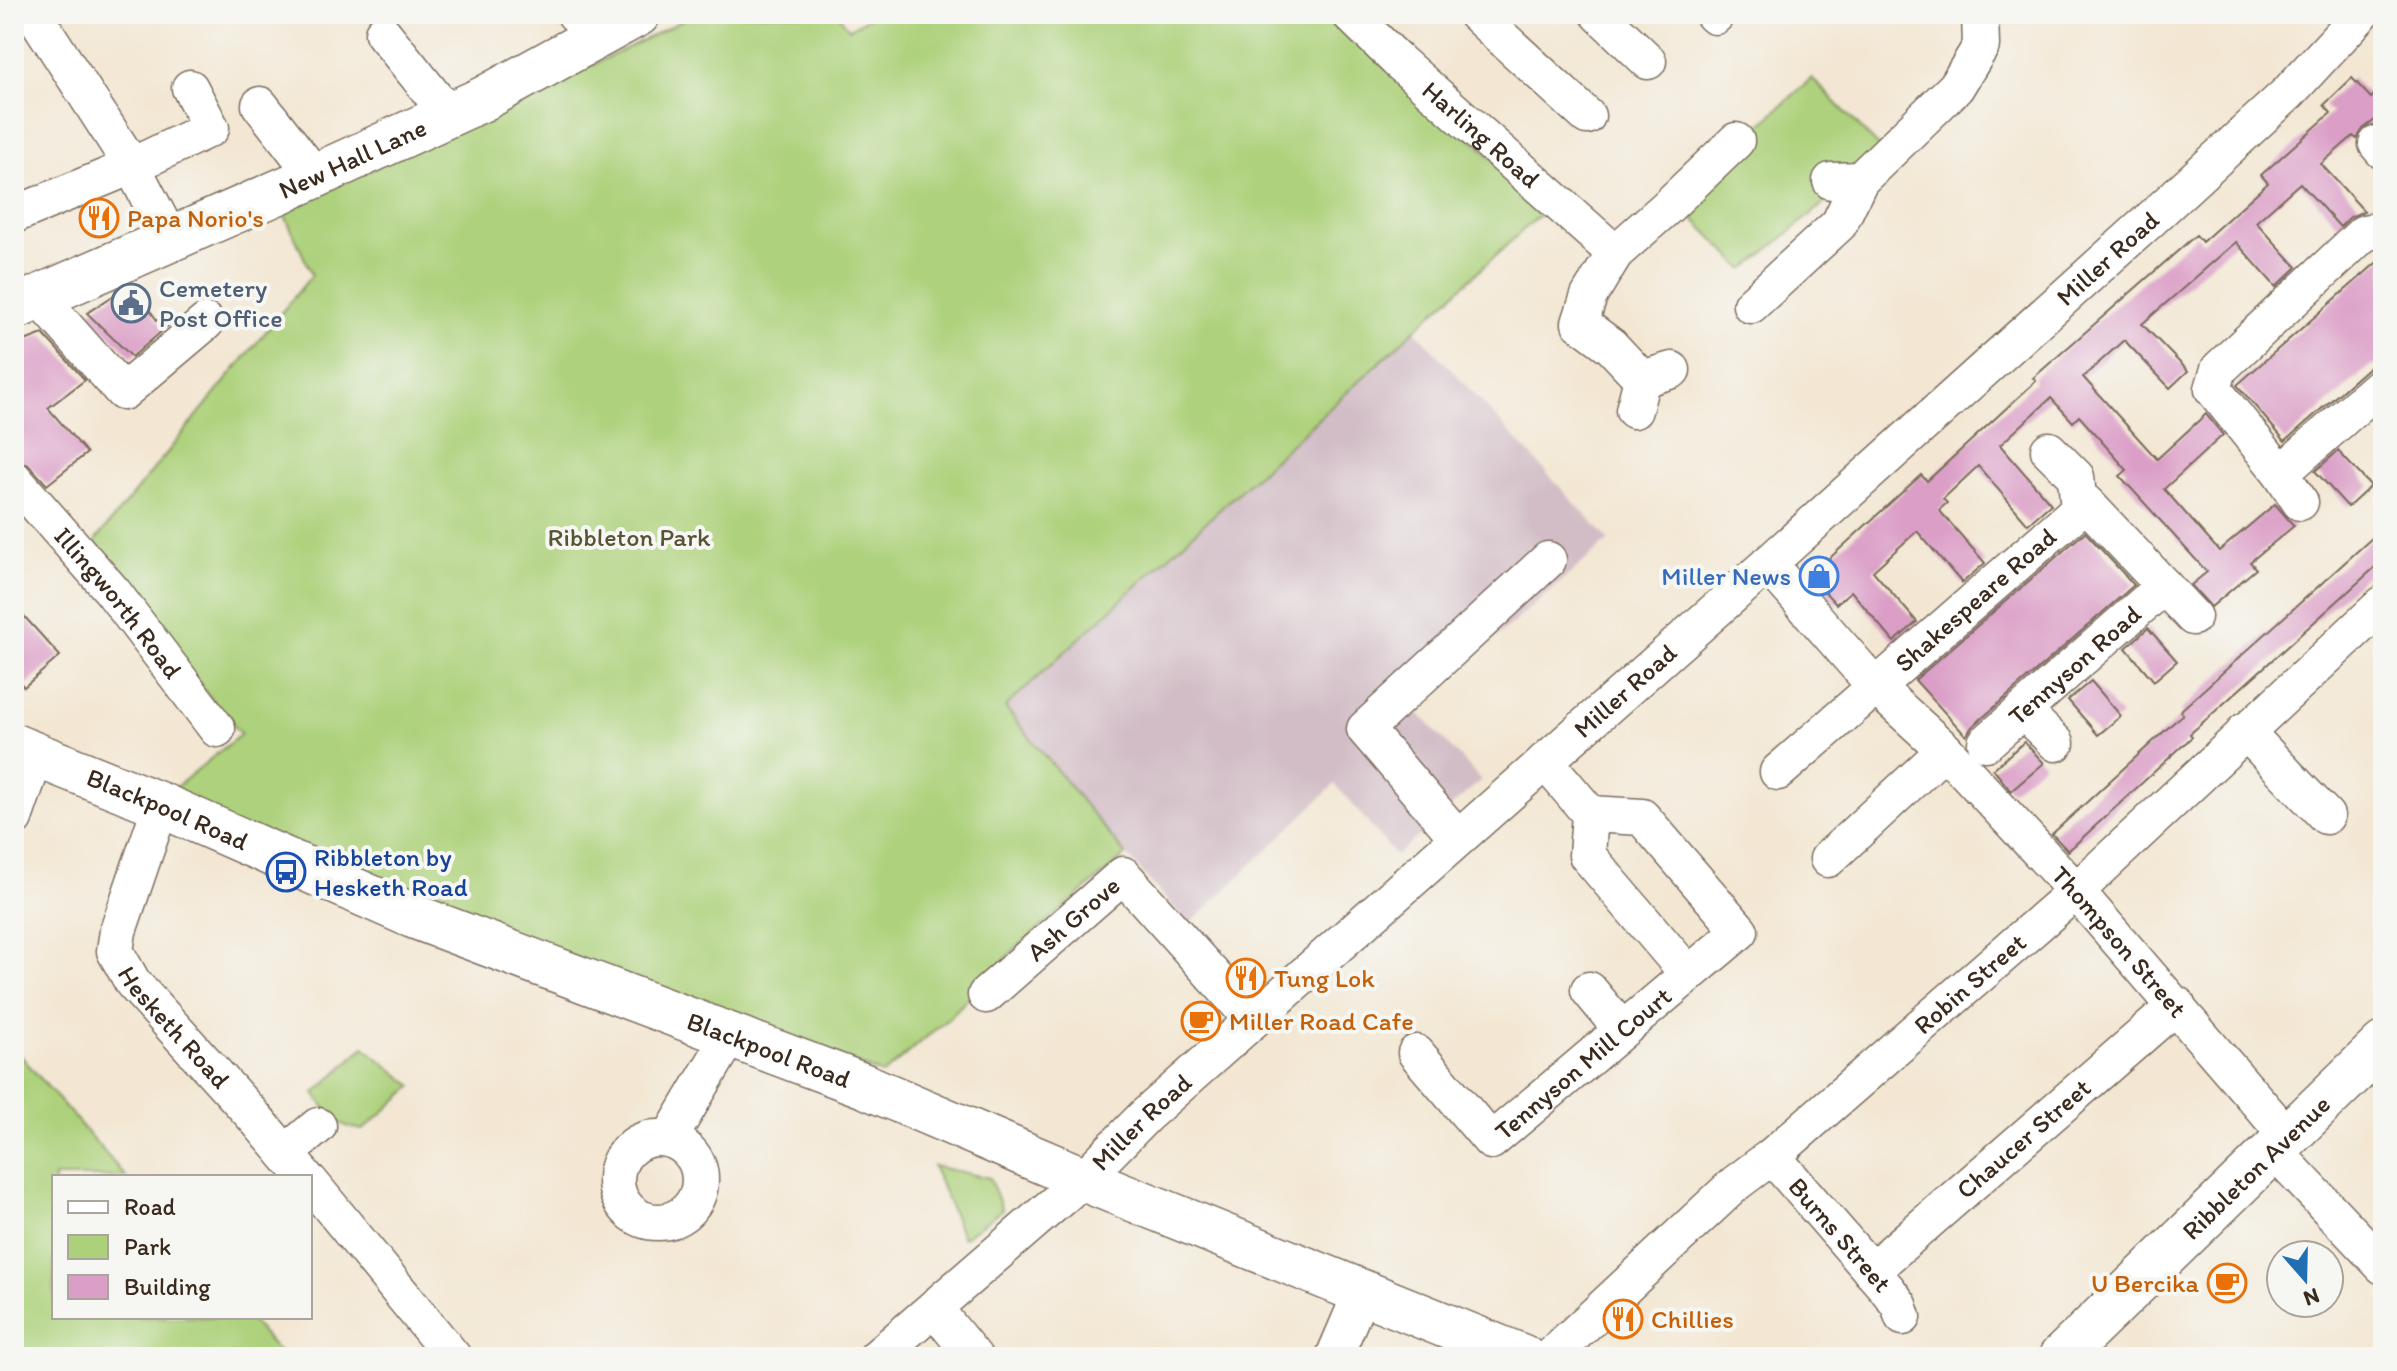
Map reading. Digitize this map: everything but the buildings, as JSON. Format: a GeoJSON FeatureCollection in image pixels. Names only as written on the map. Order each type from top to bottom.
{"type":"FeatureCollection","features":[{"type":"Feature","properties":{"kind":"main road","name":"New Hall Lane"},"geometry":{"type":"LineString","coordinates":[[27,303],[483,99],[586,25],[638,14]]}},
{"type":"Feature","properties":{"kind":"main road","name":"Blackpool Road"},"geometry":{"type":"LineString","coordinates":[[25,750],[161,805],[413,916],[865,1086],[1361,1294],[1523,1357]]}},
{"type":"Feature","properties":{"kind":"main road","name":"Ribbleton Avenue"},"geometry":{"type":"LineString","coordinates":[[2061,1357],[2383,1044]]}},
{"type":"Feature","properties":{"kind":"street"},"geometry":{"type":"LineString","coordinates":[[14,19],[22,14]]}},
{"type":"Feature","properties":{"kind":"street"},"geometry":{"type":"LineString","coordinates":[[34,14],[132,166],[170,239]]}},
{"type":"Feature","properties":{"kind":"street","name":"Harling Road"},"geometry":{"type":"LineString","coordinates":[[1350,14],[1609,265]]}},
{"type":"Feature","properties":{"kind":"street"},"geometry":{"type":"LineString","coordinates":[[1476,14],[1587,116]]}},
{"type":"Feature","properties":{"kind":"street"},"geometry":{"type":"LineString","coordinates":[[1599,14],[1648,61]]}},
{"type":"Feature","properties":{"kind":"street"},"geometry":{"type":"LineString","coordinates":[[1751,305],[1839,224],[1846,181],[1956,87],[1981,46],[1980,14]]}},
{"type":"Feature","properties":{"kind":"street","name":"Miller Road"},"geometry":{"type":"LineString","coordinates":[[877,1357],[1083,1179],[1145,1116],[1768,564],[2276,105],[2361,14]]}},
{"type":"Feature","properties":{"kind":"street"},"geometry":{"type":"LineString","coordinates":[[2374,14],[2383,22]]}},
{"type":"Feature","properties":{"kind":"street"},"geometry":{"type":"LineString","coordinates":[[383,33],[448,114]]}},
{"type":"Feature","properties":{"kind":"street"},"geometry":{"type":"LineString","coordinates":[[14,215],[132,166],[211,128],[190,88]]}},
{"type":"Feature","properties":{"kind":"street"},"geometry":{"type":"LineString","coordinates":[[260,105],[315,176]]}},
{"type":"Feature","properties":{"kind":"street"},"geometry":{"type":"LineString","coordinates":[[1649,387],[1611,346],[1570,328],[1580,323],[1582,312],[1609,265],[1736,141]]}},
{"type":"Feature","properties":{"kind":"street"},"geometry":{"type":"LineString","coordinates":[[2300,502],[2281,473],[2213,389],[2219,369],[2364,233],[2383,229]]}},
{"type":"Feature","properties":{"kind":"street"},"geometry":{"type":"LineString","coordinates":[[27,303],[123,392],[206,322]]}},
{"type":"Feature","properties":{"kind":"street"},"geometry":{"type":"LineString","coordinates":[[2281,473],[2383,383]]}},
{"type":"Feature","properties":{"kind":"street"},"geometry":{"type":"LineString","coordinates":[[2049,450],[2076,477],[2079,510]]}},
{"type":"Feature","properties":{"kind":"street","name":"Illingworth Road"},"geometry":{"type":"LineString","coordinates":[[14,479],[113,592],[217,729]]}},
{"type":"Feature","properties":{"kind":"street","name":"Shakespeare Road"},"geometry":{"type":"LineString","coordinates":[[1778,772],[2086,503],[2164,586]]}},
{"type":"Feature","properties":{"kind":"street"},"geometry":{"type":"LineString","coordinates":[[1458,838],[1365,729],[1548,560]]}},
{"type":"Feature","properties":{"kind":"street","name":"Thompson Street"},"geometry":{"type":"LineString","coordinates":[[1768,564],[1876,687],[1945,750],[2177,1005],[2281,1144],[2383,1266]]}},
{"type":"Feature","properties":{"kind":"street"},"geometry":{"type":"LineString","coordinates":[[2164,586],[2193,617]]}},
{"type":"Feature","properties":{"kind":"street","name":"Tennyson Road"},"geometry":{"type":"LineString","coordinates":[[1986,743],[2164,586]]}},
{"type":"Feature","properties":{"kind":"street","name":"Robin Street"},"geometry":{"type":"LineString","coordinates":[[1550,1357],[1715,1202],[2076,891],[2383,604]]}},
{"type":"Feature","properties":{"kind":"street"},"geometry":{"type":"LineString","coordinates":[[2023,711],[2056,743]]}},
{"type":"Feature","properties":{"kind":"street"},"geometry":{"type":"LineString","coordinates":[[2245,731],[2326,816]]}},
{"type":"Feature","properties":{"kind":"street"},"geometry":{"type":"LineString","coordinates":[[14,818],[25,750]]}},
{"type":"Feature","properties":{"kind":"street"},"geometry":{"type":"LineString","coordinates":[[1828,859],[1945,750]]}},
{"type":"Feature","properties":{"kind":"street"},"geometry":{"type":"LineString","coordinates":[[1545,761],[1590,814]]}},
{"type":"Feature","properties":{"kind":"street","name":"Hesketh Road"},"geometry":{"type":"LineString","coordinates":[[161,805],[118,931],[115,951],[133,983],[296,1165]]}},
{"type":"Feature","properties":{"kind":"street","name":"Tennyson Mill Court"},"geometry":{"type":"LineString","coordinates":[[1416,1053],[1491,1141],[1740,931],[1642,817],[1590,814],[1587,855],[1688,974]]}},
{"type":"Feature","properties":{"kind":"street","name":"Ash Grove"},"geometry":{"type":"LineString","coordinates":[[986,995],[1123,875],[1253,1020]]}},
{"type":"Feature","properties":{"kind":"street"},"geometry":{"type":"LineString","coordinates":[[1589,990],[1622,1030]]}},
{"type":"Feature","properties":{"kind":"street","name":"Chaucer Street"},"geometry":{"type":"LineString","coordinates":[[1871,1271],[2177,1005]]}},
{"type":"Feature","properties":{"kind":"street"},"geometry":{"type":"LineString","coordinates":[[669,1139],[730,1036]]}},
{"type":"Feature","properties":{"kind":"street"},"geometry":{"type":"LineString","coordinates":[[296,1165],[318,1126]]}},
{"type":"Feature","properties":{"kind":"street","name":"Burns Street"},"geometry":{"type":"LineString","coordinates":[[1772,1156],[1899,1305],[1903,1317]]}},
{"type":"Feature","properties":{"kind":"street"},"geometry":{"type":"LineString","coordinates":[[312,1184],[453,1357]]}},
{"type":"Feature","properties":{"kind":"street"},"geometry":{"type":"LineString","coordinates":[[1334,1357],[1361,1294]]}},
{"type":"Feature","properties":{"kind":"street"},"geometry":{"type":"LineString","coordinates":[[934,1308],[974,1357]]}},
{"type":"Feature","properties":{"kind":"shaded area"},"geometry":{"type":"Polygon","coordinates":[[[1415,330],[1609,540],[1414,708],[1481,780],[1396,856],[1335,784],[1189,925],[993,704],[1415,330]]]}},
{"type":"Feature","properties":{"kind":"green space","name":"Ribbleton Park"},"geometry":{"type":"Polygon","coordinates":[[[695,14],[838,14],[849,29],[875,14],[1339,14],[1546,209],[1005,707],[1126,855],[1014,950],[950,1017],[883,1074],[249,833],[170,792],[241,734],[113,581],[95,541],[312,275],[283,211],[695,14]]]}},
{"type":"Feature","properties":{"kind":"green space"},"geometry":{"type":"Polygon","coordinates":[[[1812,78],[1885,153],[1744,270],[1676,201],[1812,78]]]}},
{"type":"Feature","properties":{"kind":"green space"},"geometry":{"type":"Polygon","coordinates":[[[364,1047],[413,1086],[363,1130],[339,1123],[315,1093],[364,1047]]]}},
{"type":"Feature","properties":{"kind":"green space"},"geometry":{"type":"Polygon","coordinates":[[[14,1048],[124,1175],[52,1175],[52,1319],[250,1319],[283,1357],[14,1357],[14,1048]]]}},
{"type":"Feature","properties":{"kind":"green space"},"geometry":{"type":"Polygon","coordinates":[[[933,1166],[990,1178],[1002,1210],[963,1238],[933,1166]]]}},
{"type":"Feature","properties":{"kind":"place","name":"Papa Norio's"},"geometry":{"type":"Point","coordinates":[99,218]}},
{"type":"Feature","properties":{"kind":"place","name":"Cemetery Post Office"},"geometry":{"type":"Point","coordinates":[131,303]}},
{"type":"Feature","properties":{"kind":"place","name":"Miller News"},"geometry":{"type":"Point","coordinates":[1819,576]}},
{"type":"Feature","properties":{"kind":"place","name":"Ribbleton by Hesketh Road"},"geometry":{"type":"Point","coordinates":[286,872]}},
{"type":"Feature","properties":{"kind":"place","name":"Tung Lok"},"geometry":{"type":"Point","coordinates":[1246,978]}},
{"type":"Feature","properties":{"kind":"place","name":"Miller Road Cafe"},"geometry":{"type":"Point","coordinates":[1201,1021]}},
{"type":"Feature","properties":{"kind":"place","name":"U Bercika"},"geometry":{"type":"Point","coordinates":[2227,1283]}},
{"type":"Feature","properties":{"kind":"place","name":"Chillies"},"geometry":{"type":"Point","coordinates":[1623,1319]}}]}
